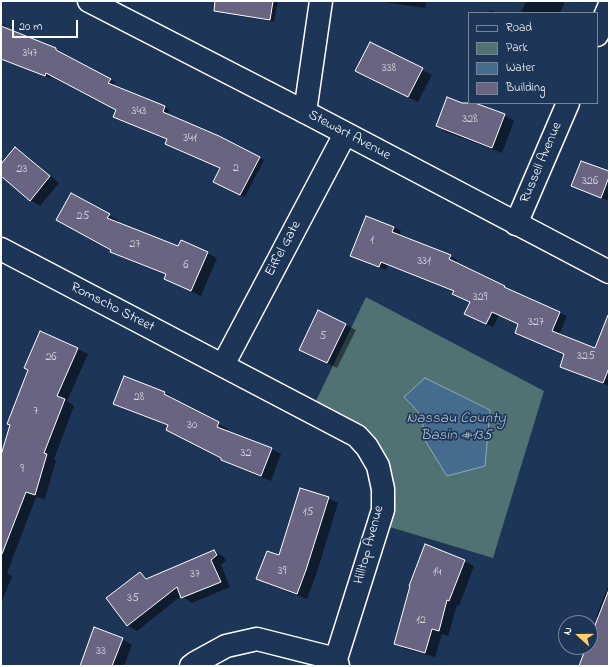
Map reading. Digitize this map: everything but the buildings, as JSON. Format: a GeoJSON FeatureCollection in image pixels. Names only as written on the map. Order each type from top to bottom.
{"type":"FeatureCollection","features":[{"type":"Feature","properties":{"kind":"street","name":"Stewart Avenue"},"geometry":{"type":"LineString","coordinates":[[89,1],[305,112],[609,272]]}},
{"type":"Feature","properties":{"kind":"street"},"geometry":{"type":"LineString","coordinates":[[598,33],[609,7]]}},
{"type":"Feature","properties":{"kind":"street"},"geometry":{"type":"LineString","coordinates":[[305,112],[320,9]]}},
{"type":"Feature","properties":{"kind":"street","name":"Russell Avenue"},"geometry":{"type":"LineString","coordinates":[[516,224],[568,104]]}},
{"type":"Feature","properties":{"kind":"street","name":"Eiffel Gate"},"geometry":{"type":"LineString","coordinates":[[223,365],[345,134]]}},
{"type":"Feature","properties":{"kind":"street","name":"Romscho Street"},"geometry":{"type":"LineString","coordinates":[[2,255],[223,365]]}},
{"type":"Feature","properties":{"kind":"street","name":"Hilltop Avenue"},"geometry":{"type":"LineString","coordinates":[[223,365],[357,436],[367,446],[378,466],[383,488],[383,510],[337,663]]}},
{"type":"Feature","properties":{"kind":"street"},"geometry":{"type":"LineString","coordinates":[[191,666],[226,646],[257,639],[337,663]]}},
{"type":"Feature","properties":{"kind":"green space"},"geometry":{"type":"Polygon","coordinates":[[[366,297],[544,391],[493,558],[383,525],[379,448],[314,405],[366,297]]]}},
{"type":"Feature","properties":{"kind":"water","name":"Nassau County Basin #135"},"geometry":{"type":"Polygon","coordinates":[[[425,378],[490,410],[485,466],[447,476],[426,442],[421,415],[404,397],[425,378]]]}}]}
